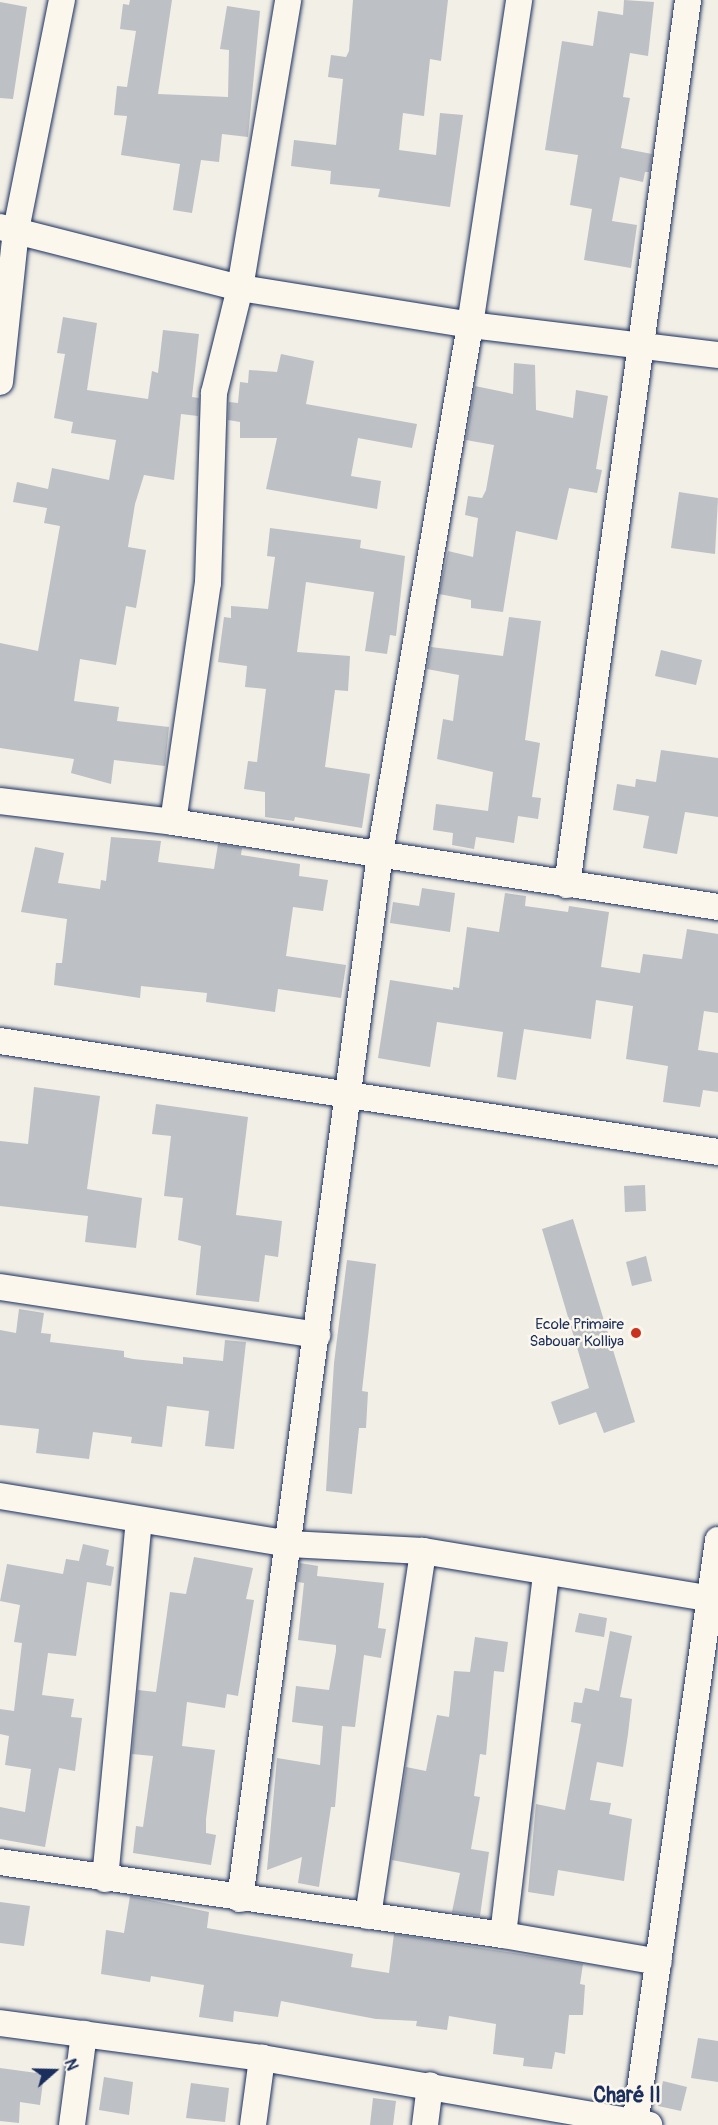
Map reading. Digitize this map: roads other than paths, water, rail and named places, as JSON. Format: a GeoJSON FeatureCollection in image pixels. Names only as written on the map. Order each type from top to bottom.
{"type":"FeatureCollection","features":[{"type":"Feature","properties":{"kind":"street"},"geometry":{"type":"LineString","coordinates":[[0,382],[8,228],[62,0]]}},
{"type":"Feature","properties":{"kind":"street"},"geometry":{"type":"LineString","coordinates":[[173,822],[208,583],[214,393],[240,288],[288,0]]}},
{"type":"Feature","properties":{"kind":"street"},"geometry":{"type":"LineString","coordinates":[[240,1899],[380,854],[470,325],[519,0]]}},
{"type":"Feature","properties":{"kind":"street"},"geometry":{"type":"LineString","coordinates":[[567,885],[639,345],[688,0]]}},
{"type":"Feature","properties":{"kind":"street"},"geometry":{"type":"LineString","coordinates":[[8,228],[240,288],[470,325],[718,355]]}},
{"type":"Feature","properties":{"kind":"street"},"geometry":{"type":"LineString","coordinates":[[0,801],[173,822],[718,907]]}},
{"type":"Feature","properties":{"kind":"street"},"geometry":{"type":"LineString","coordinates":[[0,1041],[718,1152]]}},
{"type":"Feature","properties":{"kind":"street"},"geometry":{"type":"LineString","coordinates":[[0,1287],[317,1335]]}},
{"type":"Feature","properties":{"kind":"street"},"geometry":{"type":"LineString","coordinates":[[0,1496],[139,1522],[289,1544],[423,1551],[714,1599]]}},
{"type":"Feature","properties":{"kind":"street"},"geometry":{"type":"LineString","coordinates":[[105,1879],[139,1522]]}},
{"type":"Feature","properties":{"kind":"street"},"geometry":{"type":"LineString","coordinates":[[0,2023],[262,2058],[430,2085],[640,2124],[659,1962],[714,1599],[718,1540]]}},
{"type":"Feature","properties":{"kind":"street"},"geometry":{"type":"LineString","coordinates":[[369,1916],[423,1551]]}},
{"type":"Feature","properties":{"kind":"street"},"geometry":{"type":"LineString","coordinates":[[503,1935],[546,1572]]}},
{"type":"Feature","properties":{"kind":"street"},"geometry":{"type":"LineString","coordinates":[[0,1862],[240,1899],[503,1935],[659,1962]]}},
{"type":"Feature","properties":{"kind":"street"},"geometry":{"type":"LineString","coordinates":[[72,2125],[84,2034]]}},
{"type":"Feature","properties":{"kind":"street"},"geometry":{"type":"LineString","coordinates":[[253,2125],[262,2058]]}},
{"type":"Feature","properties":{"kind":"street"},"geometry":{"type":"LineString","coordinates":[[425,2125],[430,2085]]}},
{"type":"Feature","properties":{"kind":"place","name":"Ecole Primaire Sabouar Kolliya"},"geometry":{"type":"Point","coordinates":[636,1333]}},
{"type":"Feature","properties":{"kind":"district","name":"Charé II"},"geometry":{"type":"Point","coordinates":[627,2096]}}]}
